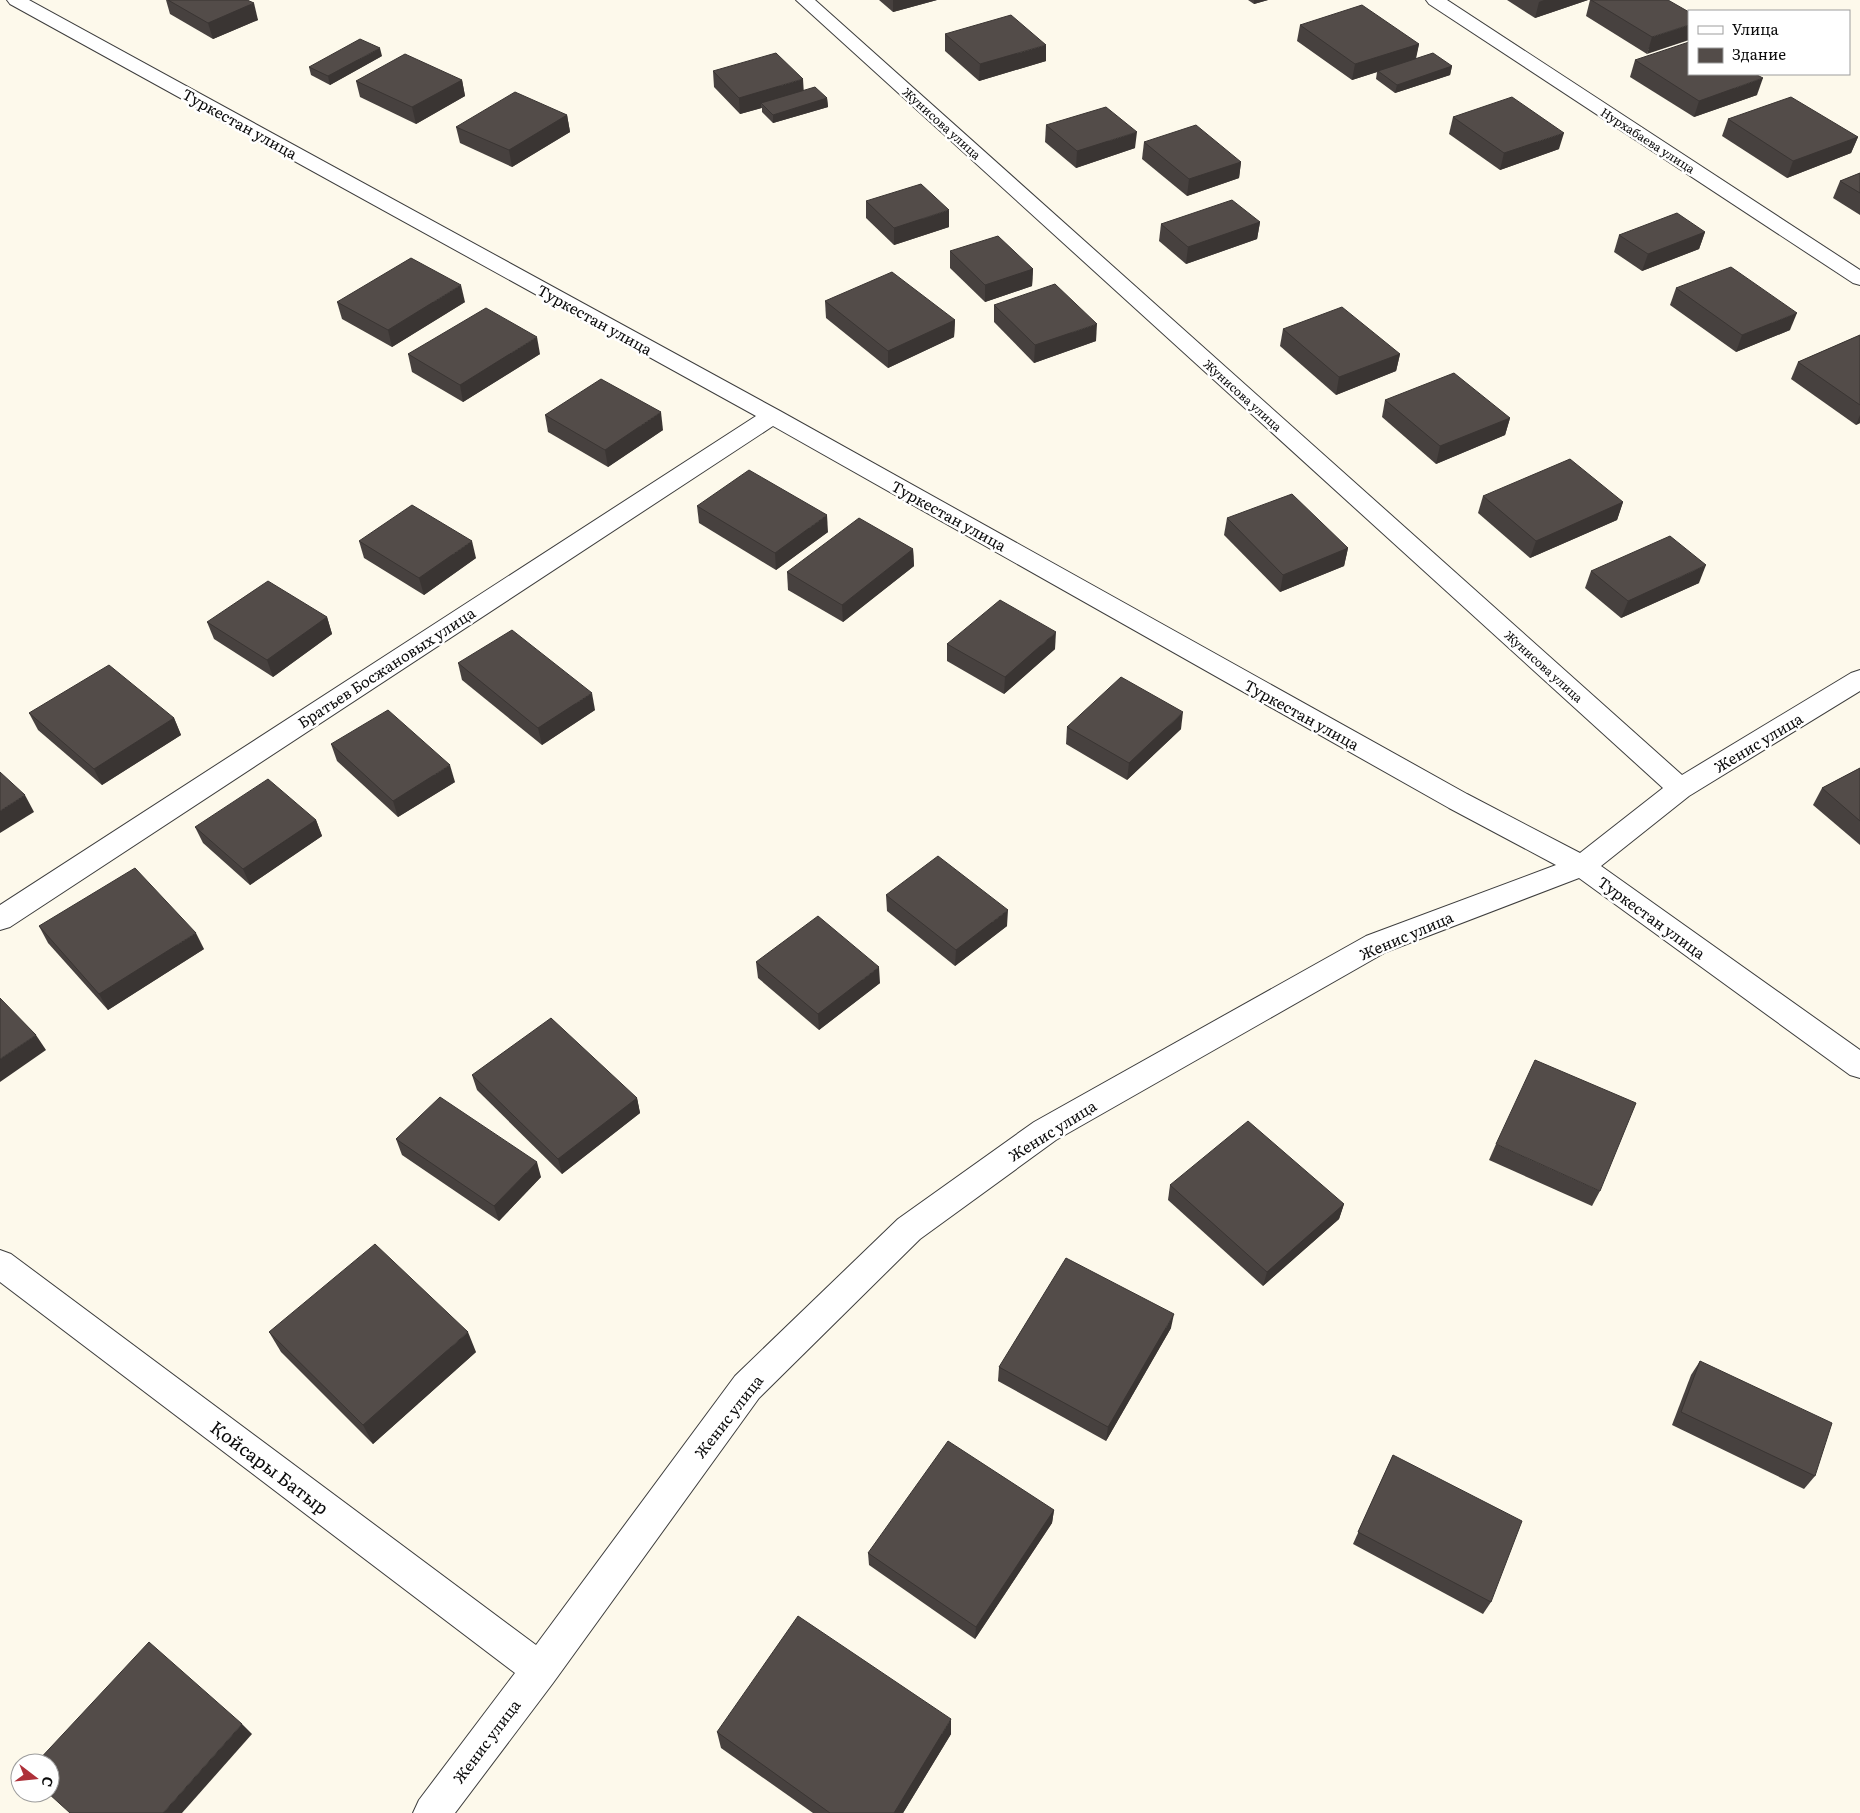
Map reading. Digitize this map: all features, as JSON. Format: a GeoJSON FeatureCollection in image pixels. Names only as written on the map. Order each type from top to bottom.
{"type":"FeatureCollection","features":[{"type":"Feature","properties":{"kind":"street","name":"Туркестан улица"},"geometry":{"type":"LineString","coordinates":[[16,0],[772,416],[1458,801],[1582,866],[1860,1066]]}},
{"type":"Feature","properties":{"kind":"street","name":"Жунисова улица"},"geometry":{"type":"LineString","coordinates":[[805,0],[1680,789]]}},
{"type":"Feature","properties":{"kind":"street","name":"Нурхабаева улица"},"geometry":{"type":"LineString","coordinates":[[1435,0],[1860,279]]}},
{"type":"Feature","properties":{"kind":"street","name":"Братьев Босжановых улица"},"geometry":{"type":"LineString","coordinates":[[0,919],[772,416]]}},
{"type":"Feature","properties":{"kind":"street","name":"Женис улица"},"geometry":{"type":"LineString","coordinates":[[432,1813],[540,1670],[747,1387],[909,1229],[1045,1131],[1376,944],[1582,866],[1680,789],[1860,679]]}},
{"type":"Feature","properties":{"kind":"street","name":"Қойсары Батыр"},"geometry":{"type":"LineString","coordinates":[[0,1264],[540,1670]]}},
{"type":"Feature","properties":{"kind":"building"},"geometry":{"type":"Polygon","coordinates":[[[168,0],[247,0],[254,3],[208,23],[168,0]]]}},
{"type":"Feature","properties":{"kind":"building"},"geometry":{"type":"Polygon","coordinates":[[[1591,0],[1668,0],[1688,11],[1688,25],[1652,37],[1591,0]]]}},
{"type":"Feature","properties":{"kind":"building"},"geometry":{"type":"Polygon","coordinates":[[[1362,5],[1419,44],[1355,64],[1300,25],[1362,5]]]}},
{"type":"Feature","properties":{"kind":"building"},"geometry":{"type":"Polygon","coordinates":[[[1011,15],[1046,45],[980,64],[945,34],[1011,15]]]}},
{"type":"Feature","properties":{"kind":"building"},"geometry":{"type":"Polygon","coordinates":[[[360,39],[380,48],[328,76],[309,67],[360,39]]]}},
{"type":"Feature","properties":{"kind":"building"},"geometry":{"type":"Polygon","coordinates":[[[1688,42],[1688,75],[1757,75],[1763,78],[1699,101],[1635,60],[1688,42]]]}},
{"type":"Feature","properties":{"kind":"building"},"geometry":{"type":"Polygon","coordinates":[[[776,53],[803,79],[739,98],[713,71],[776,53]]]}},
{"type":"Feature","properties":{"kind":"building"},"geometry":{"type":"Polygon","coordinates":[[[1433,53],[1452,66],[1397,85],[1378,71],[1433,53]]]}},
{"type":"Feature","properties":{"kind":"building"},"geometry":{"type":"Polygon","coordinates":[[[405,54],[462,80],[412,107],[356,81],[405,54]]]}},
{"type":"Feature","properties":{"kind":"building"},"geometry":{"type":"Polygon","coordinates":[[[815,87],[827,98],[773,115],[761,103],[815,87]]]}},
{"type":"Feature","properties":{"kind":"building"},"geometry":{"type":"Polygon","coordinates":[[[515,92],[567,115],[509,150],[456,127],[515,92]]]}},
{"type":"Feature","properties":{"kind":"building"},"geometry":{"type":"Polygon","coordinates":[[[1512,97],[1564,133],[1504,153],[1453,117],[1512,97]]]}},
{"type":"Feature","properties":{"kind":"building"},"geometry":{"type":"Polygon","coordinates":[[[1791,97],[1858,137],[1793,161],[1728,119],[1791,97]]]}},
{"type":"Feature","properties":{"kind":"building"},"geometry":{"type":"Polygon","coordinates":[[[1106,107],[1137,132],[1077,151],[1046,125],[1106,107]]]}},
{"type":"Feature","properties":{"kind":"building"},"geometry":{"type":"Polygon","coordinates":[[[1196,125],[1241,162],[1189,179],[1144,142],[1196,125]]]}},
{"type":"Feature","properties":{"kind":"building"},"geometry":{"type":"Polygon","coordinates":[[[1860,173],[1860,193],[1840,181],[1860,173]]]}},
{"type":"Feature","properties":{"kind":"building"},"geometry":{"type":"Polygon","coordinates":[[[921,184],[949,210],[894,228],[866,201],[921,184]]]}},
{"type":"Feature","properties":{"kind":"building"},"geometry":{"type":"Polygon","coordinates":[[[1232,200],[1260,222],[1188,247],[1161,224],[1232,200]]]}},
{"type":"Feature","properties":{"kind":"building"},"geometry":{"type":"Polygon","coordinates":[[[1677,213],[1705,232],[1648,254],[1619,235],[1677,213]]]}},
{"type":"Feature","properties":{"kind":"building"},"geometry":{"type":"Polygon","coordinates":[[[998,236],[1033,269],[985,285],[950,251],[998,236]]]}},
{"type":"Feature","properties":{"kind":"building"},"geometry":{"type":"Polygon","coordinates":[[[411,258],[461,285],[388,330],[337,302],[411,258]]]}},
{"type":"Feature","properties":{"kind":"building"},"geometry":{"type":"Polygon","coordinates":[[[1731,267],[1797,313],[1742,335],[1676,288],[1731,267]]]}},
{"type":"Feature","properties":{"kind":"building"},"geometry":{"type":"Polygon","coordinates":[[[892,272],[955,320],[888,351],[825,301],[892,272]]]}},
{"type":"Feature","properties":{"kind":"building"},"geometry":{"type":"Polygon","coordinates":[[[1055,284],[1097,324],[1035,345],[994,305],[1055,284]]]}},
{"type":"Feature","properties":{"kind":"building"},"geometry":{"type":"Polygon","coordinates":[[[1342,307],[1400,354],[1339,377],[1283,329],[1342,307]]]}},
{"type":"Feature","properties":{"kind":"building"},"geometry":{"type":"Polygon","coordinates":[[[486,308],[537,337],[460,385],[408,354],[486,308]]]}},
{"type":"Feature","properties":{"kind":"building"},"geometry":{"type":"Polygon","coordinates":[[[1860,335],[1860,405],[1798,362],[1860,335]]]}},
{"type":"Feature","properties":{"kind":"building"},"geometry":{"type":"Polygon","coordinates":[[[1454,373],[1510,418],[1440,446],[1385,400],[1454,373]]]}},
{"type":"Feature","properties":{"kind":"building"},"geometry":{"type":"Polygon","coordinates":[[[601,379],[661,412],[605,450],[545,415],[601,379]]]}},
{"type":"Feature","properties":{"kind":"building"},"geometry":{"type":"Polygon","coordinates":[[[1570,459],[1623,502],[1536,541],[1483,496],[1570,459]]]}},
{"type":"Feature","properties":{"kind":"building"},"geometry":{"type":"Polygon","coordinates":[[[749,470],[827,515],[775,553],[697,506],[749,470]]]}},
{"type":"Feature","properties":{"kind":"building"},"geometry":{"type":"Polygon","coordinates":[[[1292,494],[1348,548],[1283,575],[1227,518],[1292,494]]]}},
{"type":"Feature","properties":{"kind":"building"},"geometry":{"type":"Polygon","coordinates":[[[412,505],[472,541],[419,578],[359,541],[412,505]]]}},
{"type":"Feature","properties":{"kind":"building"},"geometry":{"type":"Polygon","coordinates":[[[859,518],[913,549],[842,605],[787,572],[859,518]]]}},
{"type":"Feature","properties":{"kind":"building"},"geometry":{"type":"Polygon","coordinates":[[[1670,536],[1706,565],[1628,601],[1591,571],[1670,536]]]}},
{"type":"Feature","properties":{"kind":"building"},"geometry":{"type":"Polygon","coordinates":[[[268,581],[327,617],[267,660],[207,622],[268,581]]]}},
{"type":"Feature","properties":{"kind":"building"},"geometry":{"type":"Polygon","coordinates":[[[1000,600],[1056,632],[1005,677],[947,644],[1000,600]]]}},
{"type":"Feature","properties":{"kind":"building"},"geometry":{"type":"Polygon","coordinates":[[[512,630],[592,693],[538,728],[458,663],[512,630]]]}},
{"type":"Feature","properties":{"kind":"building"},"geometry":{"type":"Polygon","coordinates":[[[109,665],[174,718],[94,769],[29,713],[109,665]]]}},
{"type":"Feature","properties":{"kind":"building"},"geometry":{"type":"Polygon","coordinates":[[[1121,677],[1183,712],[1129,763],[1067,727],[1121,677]]]}},
{"type":"Feature","properties":{"kind":"building"},"geometry":{"type":"Polygon","coordinates":[[[388,710],[450,765],[393,801],[331,744],[388,710]]]}},
{"type":"Feature","properties":{"kind":"building"},"geometry":{"type":"Polygon","coordinates":[[[1860,768],[1860,821],[1822,788],[1860,768]]]}},
{"type":"Feature","properties":{"kind":"building"},"geometry":{"type":"Polygon","coordinates":[[[0,772],[25,795],[0,811],[0,772]]]}},
{"type":"Feature","properties":{"kind":"building"},"geometry":{"type":"Polygon","coordinates":[[[268,779],[316,820],[243,869],[195,827],[268,779]]]}},
{"type":"Feature","properties":{"kind":"building"},"geometry":{"type":"Polygon","coordinates":[[[938,856],[1008,910],[956,950],[886,895],[938,856]]]}},
{"type":"Feature","properties":{"kind":"building"},"geometry":{"type":"Polygon","coordinates":[[[135,868],[196,933],[99,994],[39,926],[135,868]]]}},
{"type":"Feature","properties":{"kind":"building"},"geometry":{"type":"Polygon","coordinates":[[[818,916],[879,967],[818,1014],[756,962],[818,916]]]}},
{"type":"Feature","properties":{"kind":"building"},"geometry":{"type":"Polygon","coordinates":[[[0,998],[36,1035],[0,1059],[0,998]]]}},
{"type":"Feature","properties":{"kind":"building"},"geometry":{"type":"Polygon","coordinates":[[[551,1018],[637,1098],[558,1159],[472,1075],[551,1018]]]}},
{"type":"Feature","properties":{"kind":"building"},"geometry":{"type":"Polygon","coordinates":[[[1535,1060],[1636,1103],[1600,1191],[1496,1144],[1535,1060]]]}},
{"type":"Feature","properties":{"kind":"building"},"geometry":{"type":"Polygon","coordinates":[[[440,1097],[537,1162],[494,1206],[396,1139],[440,1097]]]}},
{"type":"Feature","properties":{"kind":"building"},"geometry":{"type":"Polygon","coordinates":[[[1248,1121],[1344,1204],[1267,1272],[1170,1185],[1248,1121]]]}},
{"type":"Feature","properties":{"kind":"building"},"geometry":{"type":"Polygon","coordinates":[[[375,1244],[468,1332],[363,1425],[269,1332],[375,1244]]]}},
{"type":"Feature","properties":{"kind":"building"},"geometry":{"type":"Polygon","coordinates":[[[1066,1258],[1174,1314],[1108,1427],[999,1367],[1066,1258]]]}},
{"type":"Feature","properties":{"kind":"building"},"geometry":{"type":"Polygon","coordinates":[[[1700,1361],[1832,1423],[1815,1476],[1681,1412],[1700,1361]]]}},
{"type":"Feature","properties":{"kind":"building"},"geometry":{"type":"Polygon","coordinates":[[[948,1441],[1054,1510],[976,1627],[868,1553],[948,1441]]]}},
{"type":"Feature","properties":{"kind":"building"},"geometry":{"type":"Polygon","coordinates":[[[1393,1455],[1522,1521],[1491,1602],[1358,1532],[1393,1455]]]}},
{"type":"Feature","properties":{"kind":"building"},"geometry":{"type":"Polygon","coordinates":[[[798,1616],[951,1719],[894,1813],[830,1813],[717,1732],[798,1616]]]}},
{"type":"Feature","properties":{"kind":"building"},"geometry":{"type":"Polygon","coordinates":[[[149,1642],[242,1724],[163,1813],[70,1813],[59,1803],[60,1753],[45,1753],[149,1642]]]}}]}
